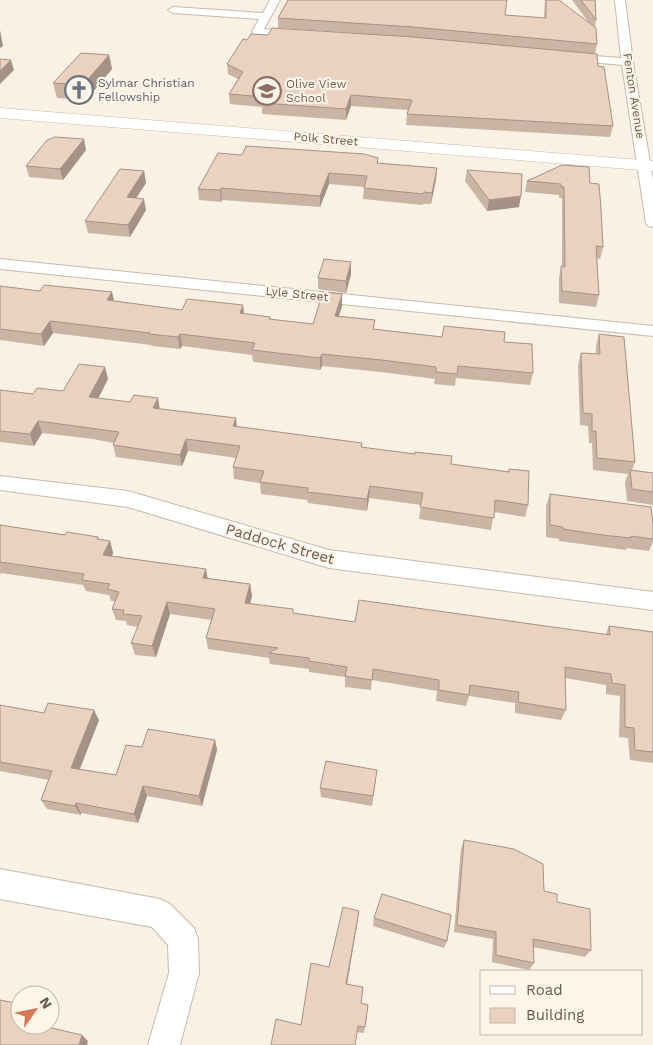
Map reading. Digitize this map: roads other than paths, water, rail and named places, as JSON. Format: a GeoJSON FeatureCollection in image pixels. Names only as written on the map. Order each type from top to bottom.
{"type":"FeatureCollection","features":[{"type":"Feature","properties":{"kind":"street"},"geometry":{"type":"LineString","coordinates":[[274,0],[256,32],[311,35]]}},
{"type":"Feature","properties":{"kind":"street","name":"Fenton Avenue"},"geometry":{"type":"LineString","coordinates":[[620,0],[627,62],[649,165],[653,222]]}},
{"type":"Feature","properties":{"kind":"street"},"geometry":{"type":"LineString","coordinates":[[174,10],[266,16]]}},
{"type":"Feature","properties":{"kind":"street"},"geometry":{"type":"LineString","coordinates":[[558,56],[627,62]]}},
{"type":"Feature","properties":{"kind":"street","name":"Polk Street"},"geometry":{"type":"LineString","coordinates":[[0,113],[649,165]]}},
{"type":"Feature","properties":{"kind":"street","name":"Lyle Street"},"geometry":{"type":"LineString","coordinates":[[0,264],[653,331]]}},
{"type":"Feature","properties":{"kind":"street","name":"Paddock Street"},"geometry":{"type":"LineString","coordinates":[[0,483],[128,499],[329,559],[653,601]]}},
{"type":"Feature","properties":{"kind":"street"},"geometry":{"type":"LineString","coordinates":[[0,884],[160,914],[183,939],[184,973],[164,1045]]}},
{"type":"Feature","properties":{"kind":"place","name":"Sylmar Christian Fellowship"},"geometry":{"type":"Point","coordinates":[79,90]}},
{"type":"Feature","properties":{"kind":"place","name":"Olive View School"},"geometry":{"type":"Point","coordinates":[267,91]}}]}
